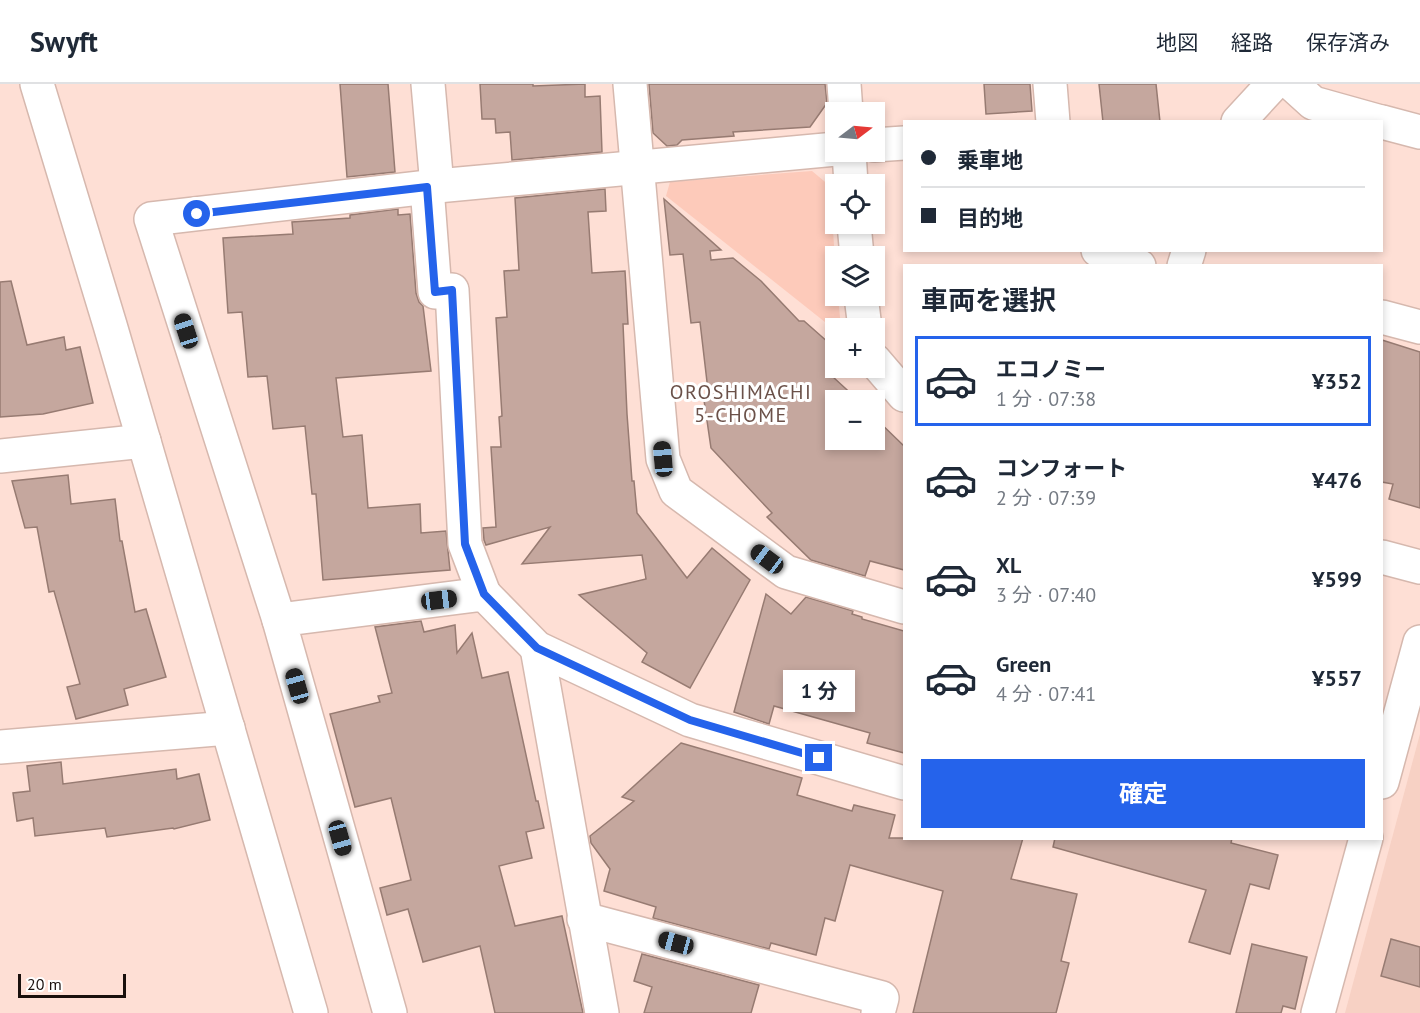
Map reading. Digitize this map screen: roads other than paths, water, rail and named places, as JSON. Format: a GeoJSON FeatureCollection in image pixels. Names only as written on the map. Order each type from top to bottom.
{"type":"FeatureCollection","features":[{"type":"Feature","properties":{"kind":"street"},"geometry":{"type":"LineString","coordinates":[[37,84],[311,1013]]}},
{"type":"Feature","properties":{"kind":"street"},"geometry":{"type":"LineString","coordinates":[[428,84],[435,292],[452,290],[465,544],[484,594],[537,648],[690,720],[903,783]]}},
{"type":"Feature","properties":{"kind":"street"},"geometry":{"type":"LineString","coordinates":[[630,84],[663,459],[676,491],[786,572],[903,607]]}},
{"type":"Feature","properties":{"kind":"street"},"geometry":{"type":"LineString","coordinates":[[844,84],[845,102]]}},
{"type":"Feature","properties":{"kind":"street"},"geometry":{"type":"LineString","coordinates":[[1050,84],[1053,120]]}},
{"type":"Feature","properties":{"kind":"street"},"geometry":{"type":"LineString","coordinates":[[1240,120],[1273,84]]}},
{"type":"Feature","properties":{"kind":"street"},"geometry":{"type":"LineString","coordinates":[[1292,84],[1313,103],[1374,120]]}},
{"type":"Feature","properties":{"kind":"street"},"geometry":{"type":"LineString","coordinates":[[1383,123],[1420,132]]}},
{"type":"Feature","properties":{"kind":"street"},"geometry":{"type":"LineString","coordinates":[[885,144],[903,143]]}},
{"type":"Feature","properties":{"kind":"street"},"geometry":{"type":"LineString","coordinates":[[390,1013],[279,620],[151,219],[432,186],[825,150]]}},
{"type":"Feature","properties":{"kind":"street"},"geometry":{"type":"LineString","coordinates":[[1103,252],[1134,264]]}},
{"type":"Feature","properties":{"kind":"street"},"geometry":{"type":"LineString","coordinates":[[1383,317],[1420,327]]}},
{"type":"Feature","properties":{"kind":"street"},"geometry":{"type":"LineString","coordinates":[[885,373],[903,394]]}},
{"type":"Feature","properties":{"kind":"street"},"geometry":{"type":"LineString","coordinates":[[0,456],[144,441]]}},
{"type":"Feature","properties":{"kind":"street"},"geometry":{"type":"LineString","coordinates":[[1383,557],[1420,567]]}},
{"type":"Feature","properties":{"kind":"street"},"geometry":{"type":"LineString","coordinates":[[279,620],[484,594]]}},
{"type":"Feature","properties":{"kind":"street"},"geometry":{"type":"LineString","coordinates":[[1383,779],[1420,642]]}},
{"type":"Feature","properties":{"kind":"street"},"geometry":{"type":"LineString","coordinates":[[537,648],[602,1013]]}},
{"type":"Feature","properties":{"kind":"street"},"geometry":{"type":"LineString","coordinates":[[0,747],[228,728]]}},
{"type":"Feature","properties":{"kind":"street"},"geometry":{"type":"LineString","coordinates":[[1318,1013],[1365,840]]}},
{"type":"Feature","properties":{"kind":"street"},"geometry":{"type":"LineString","coordinates":[[584,919],[882,998],[878,1013]]}},
{"type":"Feature","properties":{"kind":"district","name":"OROSHIMACHI 5-CHOME"},"geometry":{"type":"Point","coordinates":[741,404]}}]}
